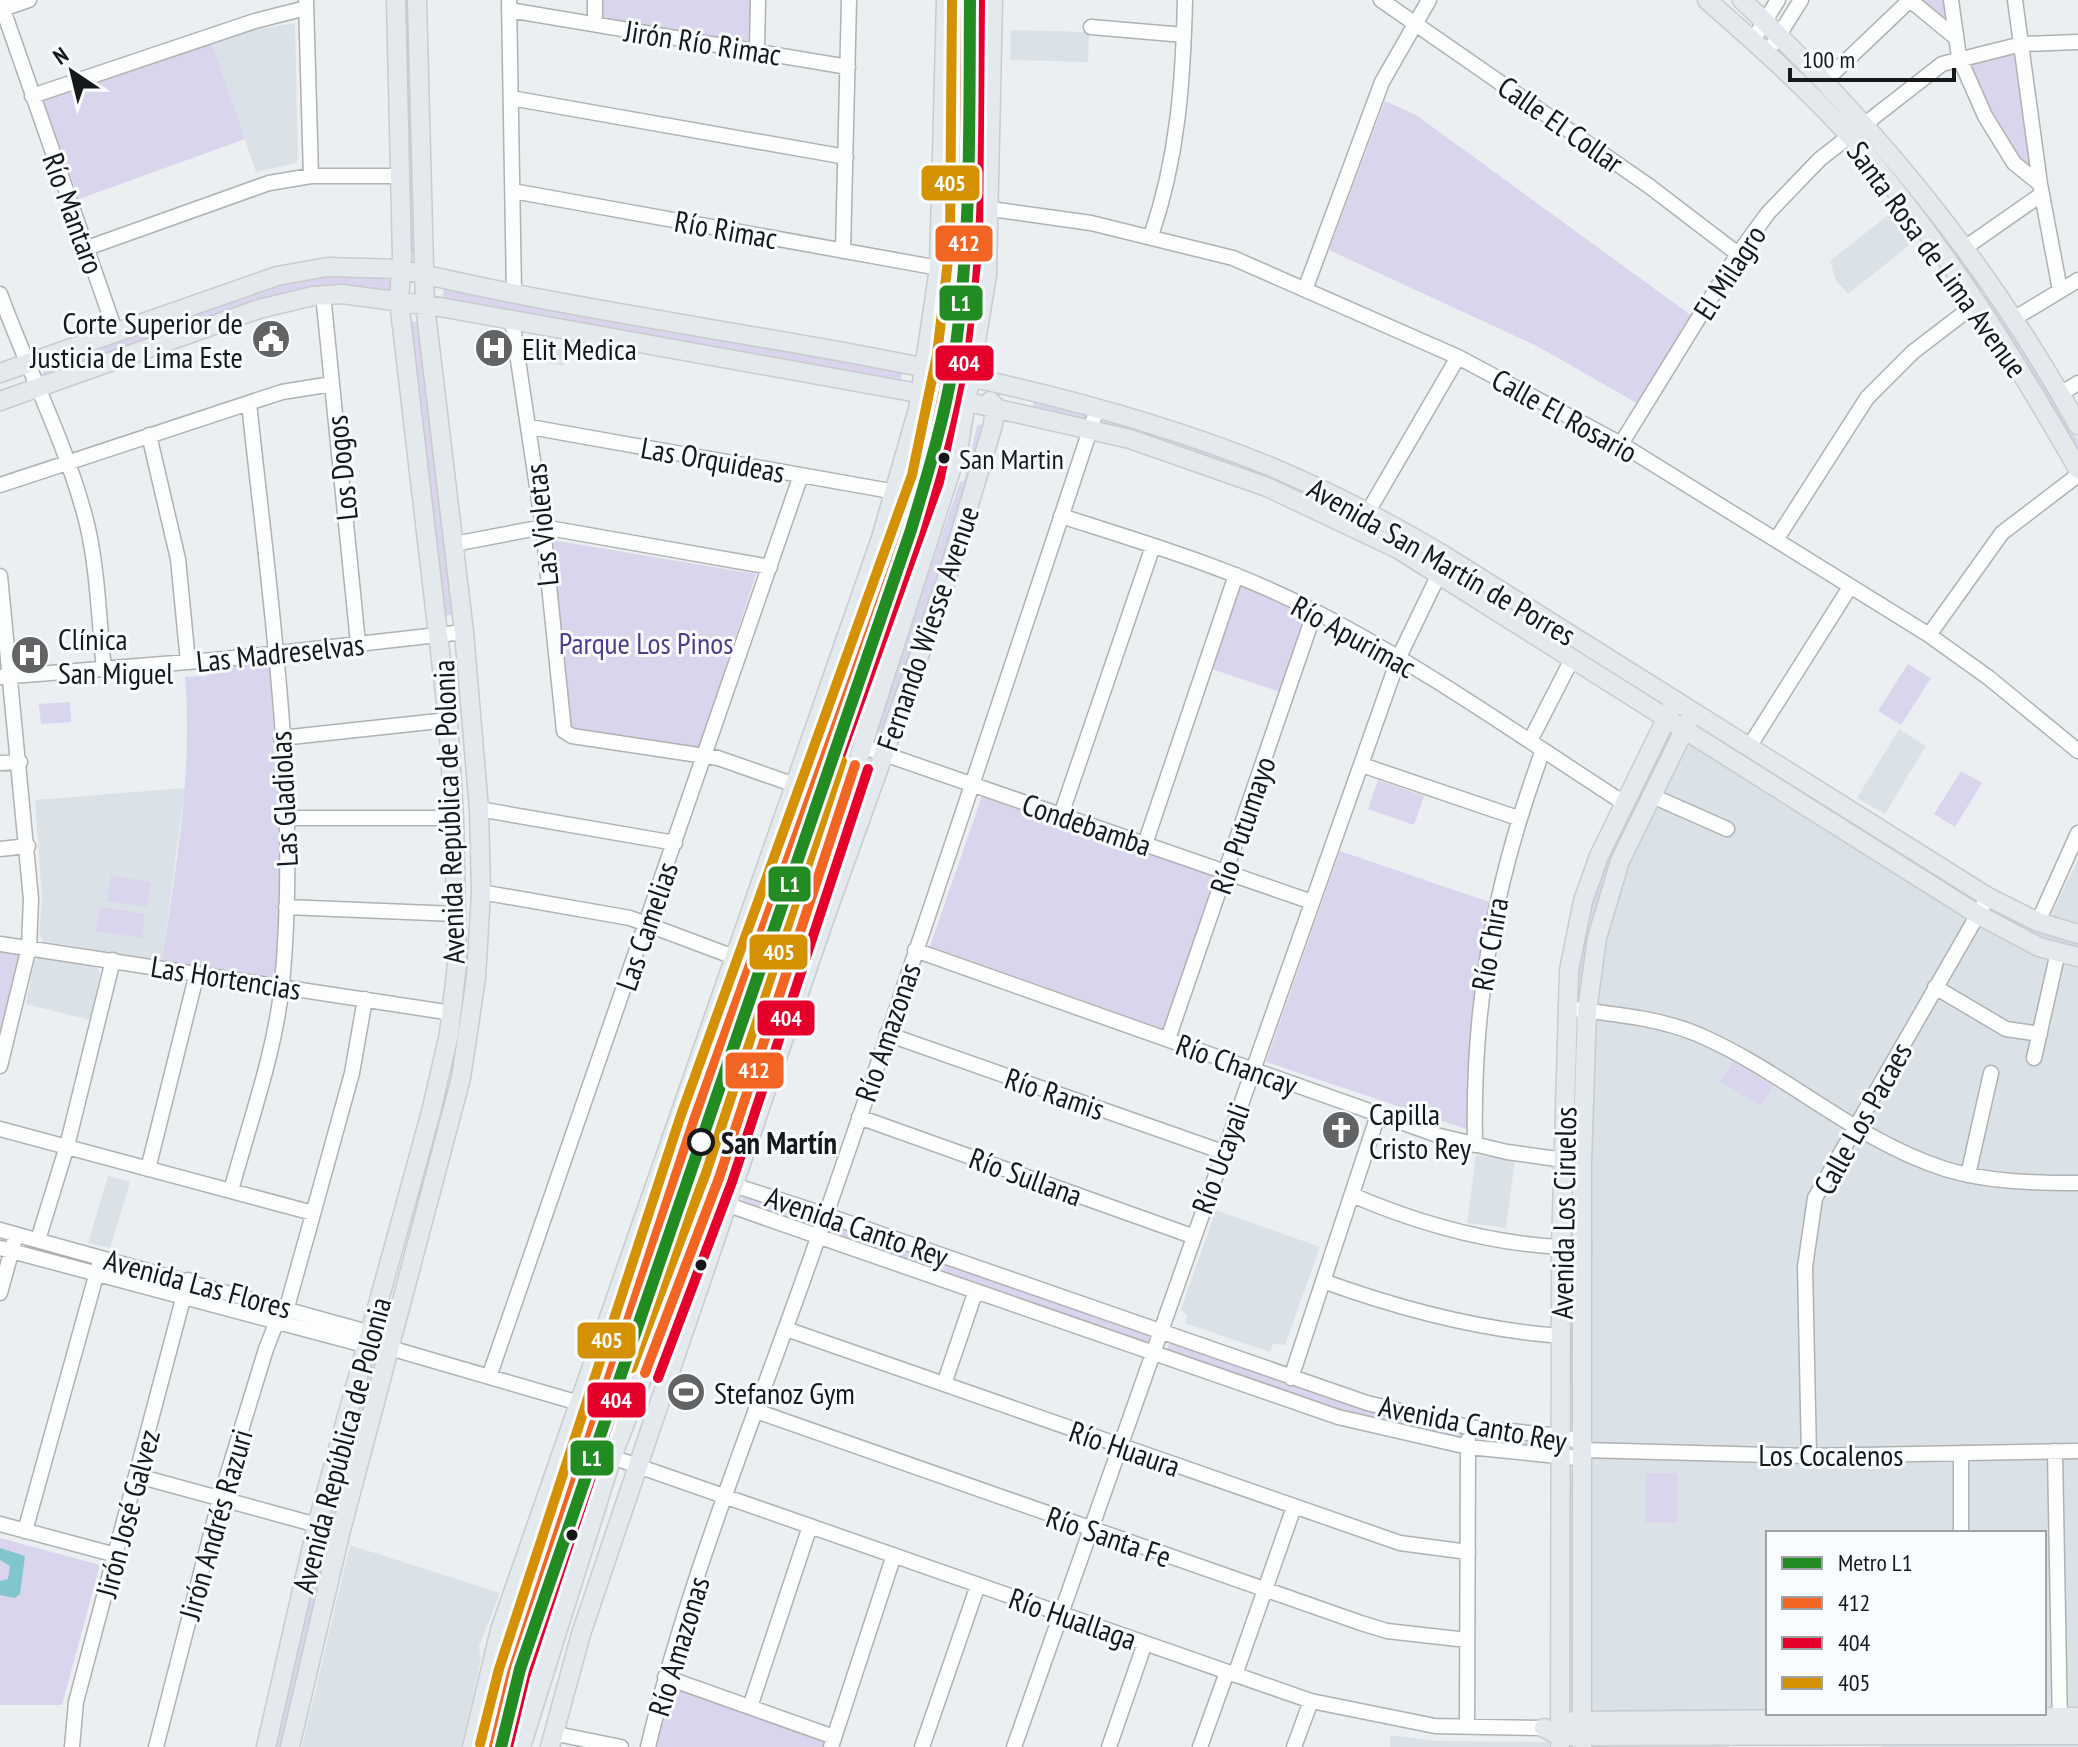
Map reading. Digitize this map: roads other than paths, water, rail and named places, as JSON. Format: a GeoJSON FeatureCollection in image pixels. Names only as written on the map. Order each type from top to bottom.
{"type":"FeatureCollection","features":[{"type":"Feature","properties":{"kind":"main road","name":"Avenida República de Polonia"},"geometry":{"type":"LineString","coordinates":[[266,1747],[317,1525],[431,1112],[452,1013],[456,914],[448,720],[399,301],[401,176],[396,0]]}},
{"type":"Feature","properties":{"kind":"main road","name":"Avenida República de Polonia"},"geometry":{"type":"LineString","coordinates":[[290,1747],[341,1530],[469,1045],[481,892],[479,809],[464,632],[425,305],[417,0]]}},
{"type":"Feature","properties":{"kind":"main road","name":"Fernando Wiesse Avenue"},"geometry":{"type":"LineString","coordinates":[[494,1747],[512,1673],[734,957],[896,492],[925,369],[939,268],[946,0]]}},
{"type":"Feature","properties":{"kind":"main road","name":"Fernando Wiesse Avenue"},"geometry":{"type":"LineString","coordinates":[[472,1747],[500,1630],[579,1403],[744,980],[905,543],[925,479],[944,398],[964,244],[966,0]]}},
{"type":"Feature","properties":{"kind":"main road","name":"Fernando Wiesse Avenue"},"geometry":{"type":"LineString","coordinates":[[727,1181],[861,746],[946,492],[968,402],[987,275],[991,209],[993,0]]}},
{"type":"Feature","properties":{"kind":"main road","name":"Santa Rosa de Lima Avenue"},"geometry":{"type":"LineString","coordinates":[[1707,0],[1767,53],[1848,135],[1905,205],[1977,303],[2078,469]]}},
{"type":"Feature","properties":{"kind":"main road","name":"Santa Rosa de Lima Avenue"},"geometry":{"type":"LineString","coordinates":[[1742,0],[1825,81],[1905,168],[1966,247],[2015,318],[2078,425]]}},
{"type":"Feature","properties":{"kind":"main road","name":"Avenida San Martín de Porres"},"geometry":{"type":"LineString","coordinates":[[0,373],[290,273],[327,267],[401,269],[514,293],[948,373],[1097,409],[1267,465],[1368,512],[1675,701],[1688,720],[1849,833],[1977,914],[2011,933],[2078,957]]}},
{"type":"Feature","properties":{"kind":"main road","name":"Avenida San Martín de Porres"},"geometry":{"type":"LineString","coordinates":[[0,401],[259,309],[323,294],[399,301],[512,320],[996,407],[1130,439],[1231,473],[1358,529],[1439,574],[1666,718],[1688,720],[1749,747],[1988,897],[2038,922],[2078,934]]}},
{"type":"Feature","properties":{"kind":"main road"},"geometry":{"type":"LineString","coordinates":[[971,378],[996,407]]}},
{"type":"Feature","properties":{"kind":"main road"},"geometry":{"type":"LineString","coordinates":[[1020,412],[1025,391]]}},
{"type":"Feature","properties":{"kind":"main road","name":"Fernando Wiesse Avenue"},"geometry":{"type":"LineString","coordinates":[[521,1747],[612,1457],[719,1203],[884,753],[946,581],[987,448],[996,407]]}},
{"type":"Feature","properties":{"kind":"main road","name":"Avenida Los Ciruelos"},"geometry":{"type":"LineString","coordinates":[[1556,1733],[1561,1248],[1569,970],[1583,901],[1599,856],[1675,701]]}},
{"type":"Feature","properties":{"kind":"main road","name":"Avenida Los Ciruelos"},"geometry":{"type":"LineString","coordinates":[[1582,1735],[1582,1161],[1587,1011],[1597,938],[1608,898],[1650,795],[1688,720]]}},
{"type":"Feature","properties":{"kind":"main road"},"geometry":{"type":"LineString","coordinates":[[1849,833],[1860,816]]}},
{"type":"Feature","properties":{"kind":"main road"},"geometry":{"type":"LineString","coordinates":[[1936,888],[1946,871]]}},
{"type":"Feature","properties":{"kind":"main road","name":"Fernando Wiesse Avenue"},"geometry":{"type":"LineString","coordinates":[[551,1740],[719,1203]]}},
{"type":"Feature","properties":{"kind":"main road"},"geometry":{"type":"LineString","coordinates":[[1582,1735],[1805,1734],[2069,1726]]}},
{"type":"Feature","properties":{"kind":"main road"},"geometry":{"type":"LineString","coordinates":[[1556,1733],[1761,1741],[1805,1734],[1878,1741],[2069,1726]]}},
{"type":"Feature","properties":{"kind":"street"},"geometry":{"type":"LineString","coordinates":[[1,7],[29,0]]}},
{"type":"Feature","properties":{"kind":"street"},"geometry":{"type":"LineString","coordinates":[[595,0],[595,24]]}},
{"type":"Feature","properties":{"kind":"street"},"geometry":{"type":"LineString","coordinates":[[757,50],[758,0]]}},
{"type":"Feature","properties":{"kind":"street"},"geometry":{"type":"LineString","coordinates":[[843,251],[849,0]]}},
{"type":"Feature","properties":{"kind":"street"},"geometry":{"type":"LineString","coordinates":[[1151,236],[1174,158],[1185,0]]}},
{"type":"Feature","properties":{"kind":"street","name":"Calle El Collar"},"geometry":{"type":"LineString","coordinates":[[1381,0],[1649,186],[1738,254]]}},
{"type":"Feature","properties":{"kind":"street"},"geometry":{"type":"LineString","coordinates":[[1306,287],[1382,82],[1429,0]]}},
{"type":"Feature","properties":{"kind":"street"},"geometry":{"type":"LineString","coordinates":[[1753,40],[1778,0]]}},
{"type":"Feature","properties":{"kind":"street"},"geometry":{"type":"LineString","coordinates":[[1767,53],[1801,0]]}},
{"type":"Feature","properties":{"kind":"street"},"geometry":{"type":"LineString","coordinates":[[1884,22],[1892,0]]}},
{"type":"Feature","properties":{"kind":"street"},"geometry":{"type":"LineString","coordinates":[[1825,81],[1910,0],[1956,38]]}},
{"type":"Feature","properties":{"kind":"street"},"geometry":{"type":"LineString","coordinates":[[1951,0],[1959,57],[2001,144],[2014,163],[2041,189]]}},
{"type":"Feature","properties":{"kind":"street"},"geometry":{"type":"LineString","coordinates":[[2015,0],[2041,189],[2060,290]]}},
{"type":"Feature","properties":{"kind":"street"},"geometry":{"type":"LineString","coordinates":[[32,96],[306,4],[311,176]]}},
{"type":"Feature","properties":{"kind":"street"},"geometry":{"type":"LineString","coordinates":[[509,5],[514,293]]}},
{"type":"Feature","properties":{"kind":"street","name":"Jirón Río Rimac"},"geometry":{"type":"LineString","coordinates":[[509,5],[595,24],[848,67]]}},
{"type":"Feature","properties":{"kind":"street","name":"Río Mantaro"},"geometry":{"type":"LineString","coordinates":[[1,7],[116,333]]}},
{"type":"Feature","properties":{"kind":"street"},"geometry":{"type":"LineString","coordinates":[[1091,27],[1184,35]]}},
{"type":"Feature","properties":{"kind":"street","name":"El Milagro"},"geometry":{"type":"LineString","coordinates":[[1621,444],[1738,254],[1793,186],[1848,135],[1923,76],[1959,57],[2022,44],[2078,42]]}},
{"type":"Feature","properties":{"kind":"street"},"geometry":{"type":"LineString","coordinates":[[511,98],[846,157]]}},
{"type":"Feature","properties":{"kind":"street"},"geometry":{"type":"LineString","coordinates":[[87,248],[235,193],[311,176],[401,176]]}},
{"type":"Feature","properties":{"kind":"street"},"geometry":{"type":"LineString","coordinates":[[1966,247],[2041,189]]}},
{"type":"Feature","properties":{"kind":"street","name":"Río Rimac"},"geometry":{"type":"LineString","coordinates":[[513,191],[939,268]]}},
{"type":"Feature","properties":{"kind":"street","name":"Calle El Rosario"},"geometry":{"type":"LineString","coordinates":[[991,209],[1151,236],[1233,258],[1306,287],[1458,357],[1621,444],[1929,635],[1989,678],[2078,751]]}},
{"type":"Feature","properties":{"kind":"street"},"geometry":{"type":"LineString","coordinates":[[2015,318],[2078,280]]}},
{"type":"Feature","properties":{"kind":"street"},"geometry":{"type":"LineString","coordinates":[[0,294],[26,365],[39,387],[68,462],[87,525],[104,670]]}},
{"type":"Feature","properties":{"kind":"street","name":"Los Dogos"},"geometry":{"type":"LineString","coordinates":[[323,294],[358,643]]}},
{"type":"Feature","properties":{"kind":"street"},"geometry":{"type":"LineString","coordinates":[[1776,540],[1867,398],[1913,352],[1977,303]]}},
{"type":"Feature","properties":{"kind":"street","name":"Las Violetas"},"geometry":{"type":"LineString","coordinates":[[512,320],[543,527],[564,731],[572,736],[704,757]]}},
{"type":"Feature","properties":{"kind":"street"},"geometry":{"type":"LineString","coordinates":[[1358,529],[1458,357]]}},
{"type":"Feature","properties":{"kind":"street"},"geometry":{"type":"LineString","coordinates":[[2060,394],[2078,383]]}},
{"type":"Feature","properties":{"kind":"street"},"geometry":{"type":"LineString","coordinates":[[0,485],[282,392],[332,384]]}},
{"type":"Feature","properties":{"kind":"street","name":"Las Gladiolas"},"geometry":{"type":"LineString","coordinates":[[231,1191],[272,1040],[281,985],[286,907],[287,818],[249,403]]}},
{"type":"Feature","properties":{"kind":"street","name":"Río Amazonas"},"geometry":{"type":"LineString","coordinates":[[648,1747],[665,1677],[725,1496],[819,1236],[1097,409]]}},
{"type":"Feature","properties":{"kind":"street","name":"Las Orquideas"},"geometry":{"type":"LineString","coordinates":[[530,427],[896,492]]}},
{"type":"Feature","properties":{"kind":"street"},"geometry":{"type":"LineString","coordinates":[[149,435],[178,559],[188,662]]}},
{"type":"Feature","properties":{"kind":"street","name":"Las Camelias"},"geometry":{"type":"LineString","coordinates":[[489,1377],[801,475]]}},
{"type":"Feature","properties":{"kind":"street"},"geometry":{"type":"LineString","coordinates":[[1929,635],[1982,556],[2002,533],[2078,475]]}},
{"type":"Feature","properties":{"kind":"street","name":"Río Apurimac"},"geometry":{"type":"LineString","coordinates":[[1061,516],[1236,575],[1315,611],[1399,657],[1624,803]]}},
{"type":"Feature","properties":{"kind":"street"},"geometry":{"type":"LineString","coordinates":[[454,544],[543,527],[770,567]]}},
{"type":"Feature","properties":{"kind":"street"},"geometry":{"type":"LineString","coordinates":[[1061,815],[1153,546]]}},
{"type":"Feature","properties":{"kind":"street","name":"Río Ucayali"},"geometry":{"type":"LineString","coordinates":[[1014,1747],[1158,1331],[1399,657],[1439,574]]}},
{"type":"Feature","properties":{"kind":"street"},"geometry":{"type":"LineString","coordinates":[[1145,844],[1236,575]]}},
{"type":"Feature","properties":{"kind":"street"},"geometry":{"type":"LineString","coordinates":[[0,579],[5,677],[20,762],[28,846],[29,947],[3,1042],[0,1066]]}},
{"type":"Feature","properties":{"kind":"street"},"geometry":{"type":"LineString","coordinates":[[1749,747],[1850,587]]}},
{"type":"Feature","properties":{"kind":"street","name":"Río Putumayo"},"geometry":{"type":"LineString","coordinates":[[1168,1039],[1315,611]]}},
{"type":"Feature","properties":{"kind":"street","name":"Las Madreselvas"},"geometry":{"type":"LineString","coordinates":[[5,677],[188,662],[464,632]]}},
{"type":"Feature","properties":{"kind":"street"},"geometry":{"type":"LineString","coordinates":[[1530,741],[1572,659]]}},
{"type":"Feature","properties":{"kind":"street"},"geometry":{"type":"LineString","coordinates":[[281,738],[448,720]]}},
{"type":"Feature","properties":{"kind":"street","name":"Condebamba"},"geometry":{"type":"LineString","coordinates":[[861,746],[1312,902]]}},
{"type":"Feature","properties":{"kind":"street","name":"Río Chira"},"geometry":{"type":"LineString","coordinates":[[1475,1145],[1475,1062],[1482,980],[1496,898],[1518,818],[1543,750]]}},
{"type":"Feature","properties":{"kind":"street"},"geometry":{"type":"LineString","coordinates":[[704,757],[718,758],[795,785]]}},
{"type":"Feature","properties":{"kind":"street"},"geometry":{"type":"LineString","coordinates":[[0,763],[20,762]]}},
{"type":"Feature","properties":{"kind":"street"},"geometry":{"type":"LineString","coordinates":[[1362,765],[1518,818]]}},
{"type":"Feature","properties":{"kind":"street"},"geometry":{"type":"LineString","coordinates":[[1650,795],[1727,829]]}},
{"type":"Feature","properties":{"kind":"street"},"geometry":{"type":"LineString","coordinates":[[479,809],[675,843]]}},
{"type":"Feature","properties":{"kind":"street"},"geometry":{"type":"LineString","coordinates":[[287,818],[454,818]]}},
{"type":"Feature","properties":{"kind":"street"},"geometry":{"type":"LineString","coordinates":[[2038,922],[2078,833]]}},
{"type":"Feature","properties":{"kind":"street"},"geometry":{"type":"LineString","coordinates":[[0,849],[28,846]]}},
{"type":"Feature","properties":{"kind":"street"},"geometry":{"type":"LineString","coordinates":[[481,892],[648,924],[734,957]]}},
{"type":"Feature","properties":{"kind":"street","name":"Calle Los Pacaes"},"geometry":{"type":"LineString","coordinates":[[1809,1456],[1805,1267],[1815,1198],[1988,897]]}},
{"type":"Feature","properties":{"kind":"street"},"geometry":{"type":"LineString","coordinates":[[286,907],[456,914]]}},
{"type":"Feature","properties":{"kind":"street","name":"Las Hortencias"},"geometry":{"type":"LineString","coordinates":[[0,944],[452,1013]]}},
{"type":"Feature","properties":{"kind":"street","name":"Río Chancay"},"geometry":{"type":"LineString","coordinates":[[915,950],[1378,1115],[1475,1145],[1564,1160]]}},
{"type":"Feature","properties":{"kind":"street"},"geometry":{"type":"LineString","coordinates":[[2034,1058],[2058,952]]}},
{"type":"Feature","properties":{"kind":"street"},"geometry":{"type":"LineString","coordinates":[[38,1240],[67,1146],[113,960]]}},
{"type":"Feature","properties":{"kind":"street"},"geometry":{"type":"LineString","coordinates":[[148,1169],[197,973]]}},
{"type":"Feature","properties":{"kind":"street"},"geometry":{"type":"LineString","coordinates":[[1935,987],[2006,1029],[2040,1034]]}},
{"type":"Feature","properties":{"kind":"street"},"geometry":{"type":"LineString","coordinates":[[287,1307],[352,1073],[365,999]]}},
{"type":"Feature","properties":{"kind":"street"},"geometry":{"type":"LineString","coordinates":[[1566,1008],[1656,1021],[1695,1033],[1726,1048],[1854,1127],[1919,1159],[1968,1175],[2078,1183]]}},
{"type":"Feature","properties":{"kind":"street","name":"Río Ramis"},"geometry":{"type":"LineString","coordinates":[[887,1034],[1223,1152]]}},
{"type":"Feature","properties":{"kind":"street"},"geometry":{"type":"LineString","coordinates":[[1968,1175],[1991,1073]]}},
{"type":"Feature","properties":{"kind":"street"},"geometry":{"type":"LineString","coordinates":[[1291,1378],[1378,1115]]}},
{"type":"Feature","properties":{"kind":"street","name":"Río Sullana"},"geometry":{"type":"LineString","coordinates":[[859,1117],[1192,1236]]}},
{"type":"Feature","properties":{"kind":"street"},"geometry":{"type":"LineString","coordinates":[[0,1129],[313,1213]]}},
{"type":"Feature","properties":{"kind":"street","name":"Avenida Canto Rey"},"geometry":{"type":"LineString","coordinates":[[668,1174],[727,1181],[1378,1407],[1468,1427],[1561,1436],[1578,1441],[1584,1450],[1578,1458],[1468,1447],[1338,1417],[719,1203],[668,1174]]}},
{"type":"Feature","properties":{"kind":"street"},"geometry":{"type":"LineString","coordinates":[[1352,1195],[1391,1212],[1471,1236],[1561,1248],[1584,1248]]}},
{"type":"Feature","properties":{"kind":"street","name":"Avenida Las Flores"},"geometry":{"type":"LineString","coordinates":[[0,1230],[287,1307],[390,1348],[579,1403]]}},
{"type":"Feature","properties":{"kind":"street"},"geometry":{"type":"LineString","coordinates":[[0,1293],[6,1250],[16,1234]]}},
{"type":"Feature","properties":{"kind":"street","name":"Avenida Las Flores"},"geometry":{"type":"LineString","coordinates":[[6,1250],[277,1321],[369,1339]]}},
{"type":"Feature","properties":{"kind":"street"},"geometry":{"type":"LineString","coordinates":[[25,1531],[101,1257]]}},
{"type":"Feature","properties":{"kind":"street","name":"Jirón José Galvez"},"geometry":{"type":"LineString","coordinates":[[72,1747],[76,1702],[188,1280]]}},
{"type":"Feature","properties":{"kind":"street"},"geometry":{"type":"LineString","coordinates":[[1323,1281],[1367,1297],[1458,1322],[1561,1336]]}},
{"type":"Feature","properties":{"kind":"street"},"geometry":{"type":"LineString","coordinates":[[944,1384],[974,1296]]}},
{"type":"Feature","properties":{"kind":"street","name":"Jirón Andrés Razuri"},"geometry":{"type":"LineString","coordinates":[[156,1747],[220,1499],[277,1321],[287,1307]]}},
{"type":"Feature","properties":{"kind":"street","name":"Río Huaura"},"geometry":{"type":"LineString","coordinates":[[786,1329],[1400,1543],[1468,1552]]}},
{"type":"Feature","properties":{"kind":"street","name":"Río Santa Fe"},"geometry":{"type":"LineString","coordinates":[[756,1411],[1264,1591],[1387,1631],[1467,1640]]}},
{"type":"Feature","properties":{"kind":"street"},"geometry":{"type":"LineString","coordinates":[[1467,1727],[1468,1427]]}},
{"type":"Feature","properties":{"kind":"street","name":"Los Cocalenos"},"geometry":{"type":"LineString","coordinates":[[1584,1450],[1809,1456],[2078,1451]]}},
{"type":"Feature","properties":{"kind":"street"},"geometry":{"type":"LineString","coordinates":[[2055,1451],[2069,1726]]}},
{"type":"Feature","properties":{"kind":"street"},"geometry":{"type":"LineString","coordinates":[[1961,1453],[1961,1531]]}},
{"type":"Feature","properties":{"kind":"street","name":"Río Huallaga"},"geometry":{"type":"LineString","coordinates":[[612,1457],[1311,1701],[1390,1719],[1556,1733]]}},
{"type":"Feature","properties":{"kind":"street"},"geometry":{"type":"LineString","coordinates":[[138,1476],[317,1525]]}},
{"type":"Feature","properties":{"kind":"street"},"geometry":{"type":"LineString","coordinates":[[1200,1747],[1264,1591],[1294,1507]]}},
{"type":"Feature","properties":{"kind":"street"},"geometry":{"type":"LineString","coordinates":[[0,1524],[116,1555]]}},
{"type":"Feature","properties":{"kind":"street"},"geometry":{"type":"LineString","coordinates":[[750,1707],[810,1526]]}},
{"type":"Feature","properties":{"kind":"street"},"geometry":{"type":"LineString","coordinates":[[665,1677],[750,1707],[832,1742],[894,1555]]}},
{"type":"Feature","properties":{"kind":"street"},"geometry":{"type":"LineString","coordinates":[[922,1747],[978,1585]]}},
{"type":"Feature","properties":{"kind":"street"},"geometry":{"type":"LineString","coordinates":[[1109,1747],[1145,1643]]}},
{"type":"Feature","properties":{"kind":"street"},"geometry":{"type":"LineString","coordinates":[[1294,1747],[1311,1701]]}},
{"type":"Feature","properties":{"kind":"street"},"geometry":{"type":"LineString","coordinates":[[551,1740],[621,1747]]}},
{"type":"Feature","properties":{"kind":"water"},"geometry":{"type":"Polygon","coordinates":[[[0,1548],[25,1556],[20,1594],[15,1598],[0,1595],[0,1581],[8,1579],[10,1566],[0,1560],[0,1548]]]}},
{"type":"Feature","properties":{"kind":"metro line","name":"L1"},"geometry":{"type":"LineString","coordinates":[[501,1747],[520,1669],[911,530],[935,448],[953,365],[964,274],[970,0]]}},
{"type":"Feature","properties":{"kind":"place","name":"Corte Superior de Justicia de Lima Este"},"geometry":{"type":"Point","coordinates":[271,339]}},
{"type":"Feature","properties":{"kind":"place","name":"Elit Medica"},"geometry":{"type":"Point","coordinates":[494,348]}},
{"type":"Feature","properties":{"kind":"place","name":"San Martin"},"geometry":{"type":"Point","coordinates":[944,458]}},
{"type":"Feature","properties":{"kind":"place","name":"Clínica San Miguel"},"geometry":{"type":"Point","coordinates":[30,655]}},
{"type":"Feature","properties":{"kind":"place","name":"Capilla Cristo Rey"},"geometry":{"type":"Point","coordinates":[1341,1130]}},
{"type":"Feature","properties":{"kind":"place","name":"San Martín"},"geometry":{"type":"Point","coordinates":[701,1142]}},
{"type":"Feature","properties":{"kind":"place","name":"Stefanoz Gym"},"geometry":{"type":"Point","coordinates":[686,1392]}},
{"type":"Feature","properties":{"kind":"park label","name":"Parque Los Pinos"},"geometry":{"type":"Point","coordinates":[646,642]}}]}
